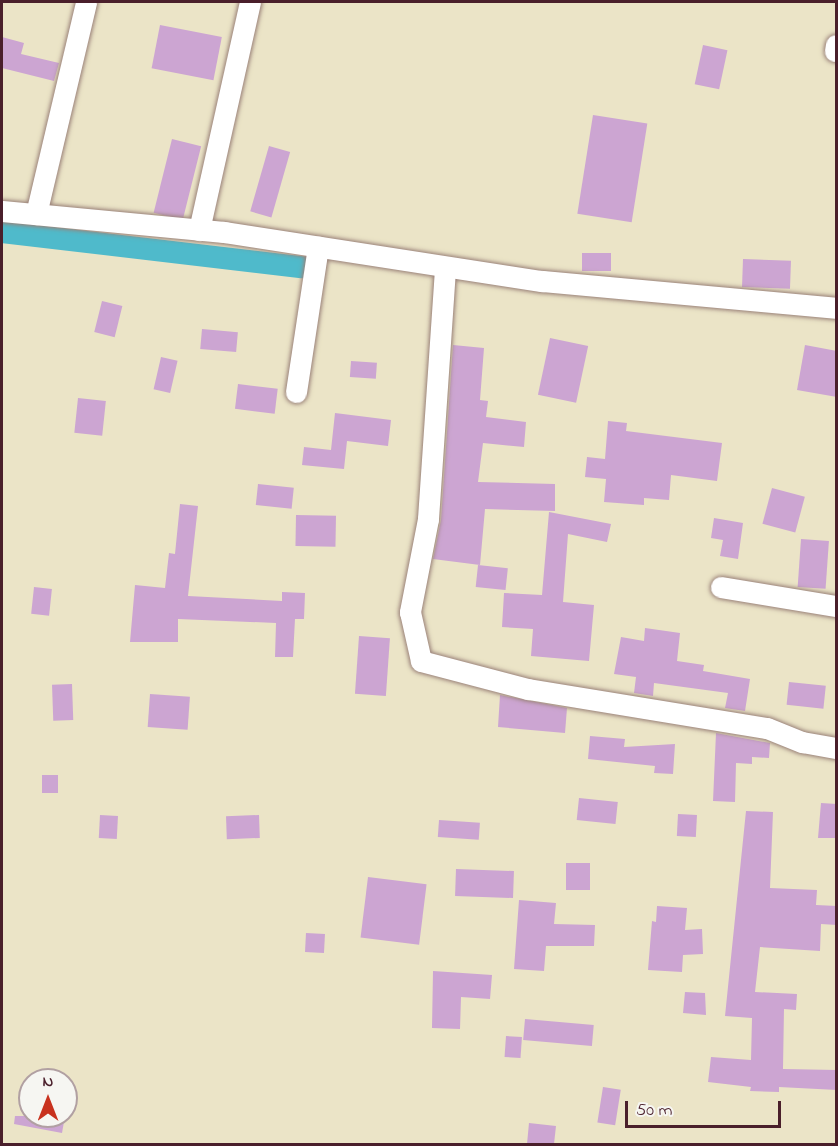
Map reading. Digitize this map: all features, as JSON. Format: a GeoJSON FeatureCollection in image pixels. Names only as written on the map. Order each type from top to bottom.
{"type":"FeatureCollection","features":[{"type":"Feature","properties":{"kind":"street"},"geometry":{"type":"LineString","coordinates":[[36,214],[86,2]]}},
{"type":"Feature","properties":{"kind":"street"},"geometry":{"type":"LineString","coordinates":[[200,230],[250,2]]}},
{"type":"Feature","properties":{"kind":"street"},"geometry":{"type":"LineString","coordinates":[[2,211],[200,230],[445,269],[837,308]]}},
{"type":"Feature","properties":{"kind":"street"},"geometry":{"type":"LineString","coordinates":[[296,392],[318,248]]}},
{"type":"Feature","properties":{"kind":"street"},"geometry":{"type":"LineString","coordinates":[[445,269],[428,519],[410,612],[421,661],[528,689],[767,728],[802,742],[837,748]]}},
{"type":"Feature","properties":{"kind":"street"},"geometry":{"type":"LineString","coordinates":[[721,587],[837,606]]}},
{"type":"Feature","properties":{"kind":"building"},"geometry":{"type":"Polygon","coordinates":[[[160,25],[222,37],[213,80],[152,68],[160,25]]]}},
{"type":"Feature","properties":{"kind":"building"},"geometry":{"type":"Polygon","coordinates":[[[2,37],[24,43],[21,54],[59,63],[54,81],[2,68],[2,37]]]}},
{"type":"Feature","properties":{"kind":"building"},"geometry":{"type":"Polygon","coordinates":[[[703,45],[727,50],[719,89],[695,84],[703,45]]]}},
{"type":"Feature","properties":{"kind":"building"},"geometry":{"type":"Polygon","coordinates":[[[593,115],[647,124],[632,222],[577,214],[593,115]]]}},
{"type":"Feature","properties":{"kind":"building"},"geometry":{"type":"Polygon","coordinates":[[[172,139],[201,146],[183,220],[154,213],[172,139]]]}},
{"type":"Feature","properties":{"kind":"building"},"geometry":{"type":"Polygon","coordinates":[[[269,146],[290,152],[271,217],[250,211],[269,146]]]}},
{"type":"Feature","properties":{"kind":"building"},"geometry":{"type":"Polygon","coordinates":[[[582,253],[611,253],[611,271],[582,271],[582,253]]]}},
{"type":"Feature","properties":{"kind":"building"},"geometry":{"type":"Polygon","coordinates":[[[743,259],[791,261],[790,289],[742,287],[743,259]]]}},
{"type":"Feature","properties":{"kind":"building"},"geometry":{"type":"Polygon","coordinates":[[[102,301],[122,306],[115,337],[94,332],[102,301]]]}},
{"type":"Feature","properties":{"kind":"building"},"geometry":{"type":"Polygon","coordinates":[[[202,329],[238,332],[236,352],[200,349],[202,329]]]}},
{"type":"Feature","properties":{"kind":"building"},"geometry":{"type":"Polygon","coordinates":[[[550,338],[588,346],[576,403],[538,395],[550,338]]]}},
{"type":"Feature","properties":{"kind":"building"},"geometry":{"type":"Polygon","coordinates":[[[453,345],[484,348],[480,400],[488,401],[486,417],[526,422],[524,447],[483,443],[478,482],[555,484],[555,511],[485,509],[480,565],[433,559],[441,520],[453,345]]]}},
{"type":"Feature","properties":{"kind":"building"},"geometry":{"type":"Polygon","coordinates":[[[805,345],[837,351],[837,397],[797,390],[805,345]]]}},
{"type":"Feature","properties":{"kind":"building"},"geometry":{"type":"Polygon","coordinates":[[[161,357],[178,361],[170,393],[154,389],[161,357]]]}},
{"type":"Feature","properties":{"kind":"building"},"geometry":{"type":"Polygon","coordinates":[[[351,361],[377,363],[376,379],[350,377],[351,361]]]}},
{"type":"Feature","properties":{"kind":"building"},"geometry":{"type":"Polygon","coordinates":[[[238,384],[278,389],[275,414],[235,409],[238,384]]]}},
{"type":"Feature","properties":{"kind":"building"},"geometry":{"type":"Polygon","coordinates":[[[78,398],[106,401],[102,436],[74,433],[78,398]]]}},
{"type":"Feature","properties":{"kind":"building"},"geometry":{"type":"Polygon","coordinates":[[[335,413],[391,420],[388,446],[347,441],[344,469],[302,465],[304,447],[331,450],[335,413]]]}},
{"type":"Feature","properties":{"kind":"building"},"geometry":{"type":"Polygon","coordinates":[[[608,421],[627,423],[626,431],[722,443],[717,481],[671,475],[669,500],[644,498],[644,505],[604,502],[606,479],[585,477],[587,457],[605,459],[608,421]]]}},
{"type":"Feature","properties":{"kind":"building"},"geometry":{"type":"Polygon","coordinates":[[[258,484],[294,488],[292,509],[256,505],[258,484]]]}},
{"type":"Feature","properties":{"kind":"building"},"geometry":{"type":"Polygon","coordinates":[[[772,488],[805,497],[795,533],[762,524],[772,488]]]}},
{"type":"Feature","properties":{"kind":"building"},"geometry":{"type":"Polygon","coordinates":[[[180,504],[198,506],[188,596],[282,601],[282,592],[305,593],[304,619],[295,619],[293,657],[275,657],[276,623],[178,619],[178,642],[130,642],[135,585],[165,588],[169,553],[175,554],[180,504]]]}},
{"type":"Feature","properties":{"kind":"building"},"geometry":{"type":"Polygon","coordinates":[[[549,512],[611,524],[607,542],[568,534],[563,602],[594,605],[589,661],[531,656],[533,629],[502,627],[504,593],[542,595],[549,512]]]}},
{"type":"Feature","properties":{"kind":"building"},"geometry":{"type":"Polygon","coordinates":[[[296,515],[336,516],[335,547],[295,546],[296,515]]]}},
{"type":"Feature","properties":{"kind":"building"},"geometry":{"type":"Polygon","coordinates":[[[714,518],[743,523],[738,559],[720,556],[723,540],[711,538],[714,518]]]}},
{"type":"Feature","properties":{"kind":"building"},"geometry":{"type":"Polygon","coordinates":[[[801,539],[829,541],[826,589],[798,587],[801,539]]]}},
{"type":"Feature","properties":{"kind":"building"},"geometry":{"type":"Polygon","coordinates":[[[478,565],[508,568],[506,590],[476,587],[478,565]]]}},
{"type":"Feature","properties":{"kind":"building"},"geometry":{"type":"Polygon","coordinates":[[[34,587],[52,589],[49,616],[31,614],[34,587]]]}},
{"type":"Feature","properties":{"kind":"building"},"geometry":{"type":"Polygon","coordinates":[[[645,628],[680,633],[677,661],[704,665],[703,671],[750,679],[745,711],[725,708],[728,693],[654,683],[653,696],[634,693],[636,677],[614,674],[621,637],[644,641],[645,628]]]}},
{"type":"Feature","properties":{"kind":"building"},"geometry":{"type":"Polygon","coordinates":[[[359,636],[390,638],[386,696],[355,694],[359,636]]]}},
{"type":"Feature","properties":{"kind":"building"},"geometry":{"type":"Polygon","coordinates":[[[789,682],[826,686],[823,709],[787,705],[789,682]]]}},
{"type":"Feature","properties":{"kind":"building"},"geometry":{"type":"Polygon","coordinates":[[[72,684],[73,720],[53,721],[52,685],[72,684]]]}},
{"type":"Feature","properties":{"kind":"building"},"geometry":{"type":"Polygon","coordinates":[[[150,694],[190,697],[188,730],[148,727],[150,694]]]}},
{"type":"Feature","properties":{"kind":"building"},"geometry":{"type":"Polygon","coordinates":[[[500,695],[567,708],[565,733],[498,727],[500,695]]]}},
{"type":"Feature","properties":{"kind":"building"},"geometry":{"type":"Polygon","coordinates":[[[716,733],[770,743],[769,758],[752,757],[752,764],[736,763],[735,802],[713,801],[716,733]]]}},
{"type":"Feature","properties":{"kind":"building"},"geometry":{"type":"Polygon","coordinates":[[[590,736],[625,739],[624,747],[675,744],[673,774],[654,773],[655,766],[588,759],[590,736]]]}},
{"type":"Feature","properties":{"kind":"building"},"geometry":{"type":"Polygon","coordinates":[[[42,775],[58,775],[58,793],[42,793],[42,775]]]}},
{"type":"Feature","properties":{"kind":"building"},"geometry":{"type":"Polygon","coordinates":[[[579,798],[618,802],[615,824],[577,820],[579,798]]]}},
{"type":"Feature","properties":{"kind":"building"},"geometry":{"type":"Polygon","coordinates":[[[821,803],[837,804],[837,838],[818,838],[821,803]]]}},
{"type":"Feature","properties":{"kind":"building"},"geometry":{"type":"Polygon","coordinates":[[[746,811],[773,812],[770,888],[817,890],[816,905],[837,906],[837,925],[821,924],[820,951],[760,947],[755,992],[797,994],[796,1010],[784,1009],[783,1069],[837,1070],[837,1090],[779,1087],[779,1092],[750,1091],[751,1087],[708,1082],[711,1057],[751,1060],[752,1018],[725,1016],[746,811]]]}},
{"type":"Feature","properties":{"kind":"building"},"geometry":{"type":"Polygon","coordinates":[[[678,814],[697,815],[696,837],[677,836],[678,814]]]}},
{"type":"Feature","properties":{"kind":"building"},"geometry":{"type":"Polygon","coordinates":[[[100,815],[118,816],[117,839],[99,838],[100,815]]]}},
{"type":"Feature","properties":{"kind":"building"},"geometry":{"type":"Polygon","coordinates":[[[259,815],[260,838],[227,839],[226,816],[259,815]]]}},
{"type":"Feature","properties":{"kind":"building"},"geometry":{"type":"Polygon","coordinates":[[[439,820],[480,823],[479,840],[438,837],[439,820]]]}},
{"type":"Feature","properties":{"kind":"building"},"geometry":{"type":"Polygon","coordinates":[[[566,863],[590,863],[590,890],[566,890],[566,863]]]}},
{"type":"Feature","properties":{"kind":"building"},"geometry":{"type":"Polygon","coordinates":[[[456,869],[514,871],[513,898],[455,896],[456,869]]]}},
{"type":"Feature","properties":{"kind":"building"},"geometry":{"type":"Polygon","coordinates":[[[368,877],[427,884],[419,945],[361,938],[368,877]]]}},
{"type":"Feature","properties":{"kind":"building"},"geometry":{"type":"Polygon","coordinates":[[[519,900],[556,903],[554,924],[595,925],[594,946],[546,946],[544,971],[514,969],[519,900]]]}},
{"type":"Feature","properties":{"kind":"building"},"geometry":{"type":"Polygon","coordinates":[[[657,906],[687,908],[685,930],[702,929],[703,954],[683,955],[682,972],[648,970],[652,921],[656,922],[657,906]]]}},
{"type":"Feature","properties":{"kind":"building"},"geometry":{"type":"Polygon","coordinates":[[[306,933],[325,934],[324,953],[305,952],[306,933]]]}},
{"type":"Feature","properties":{"kind":"building"},"geometry":{"type":"Polygon","coordinates":[[[433,971],[492,975],[490,999],[461,997],[460,1029],[432,1028],[433,971]]]}},
{"type":"Feature","properties":{"kind":"building"},"geometry":{"type":"Polygon","coordinates":[[[685,992],[705,993],[706,1015],[683,1013],[685,992]]]}},
{"type":"Feature","properties":{"kind":"building"},"geometry":{"type":"Polygon","coordinates":[[[525,1019],[594,1025],[592,1046],[523,1040],[525,1019]]]}},
{"type":"Feature","properties":{"kind":"building"},"geometry":{"type":"Polygon","coordinates":[[[506,1036],[522,1037],[520,1058],[505,1057],[506,1036]]]}},
{"type":"Feature","properties":{"kind":"building"},"geometry":{"type":"Polygon","coordinates":[[[603,1087],[621,1090],[615,1125],[597,1123],[603,1087]]]}},
{"type":"Feature","properties":{"kind":"building"},"geometry":{"type":"Polygon","coordinates":[[[15,1116],[18,1116],[18,1125],[14,1124],[15,1116]]]}},
{"type":"Feature","properties":{"kind":"building"},"geometry":{"type":"Polygon","coordinates":[[[529,1123],[556,1126],[554,1144],[527,1144],[529,1123]]]}},
{"type":"Feature","properties":{"kind":"building"},"geometry":{"type":"Polygon","coordinates":[[[35,1128],[63,1128],[62,1133],[35,1128]]]}},
{"type":"Feature","properties":{"kind":"waterway"},"geometry":{"type":"LineString","coordinates":[[2,232],[302,267]]}}]}
